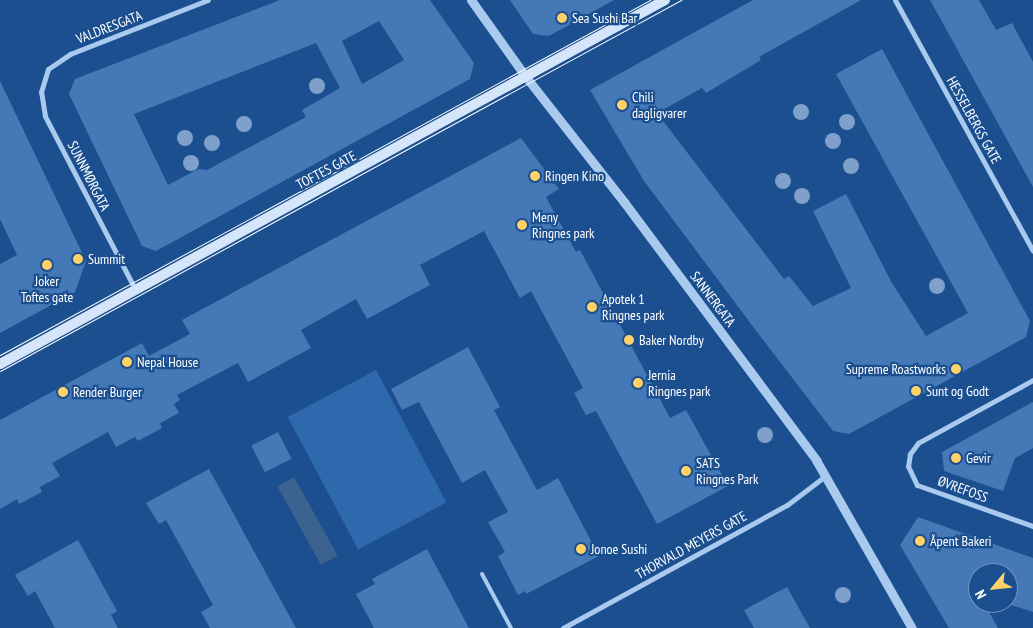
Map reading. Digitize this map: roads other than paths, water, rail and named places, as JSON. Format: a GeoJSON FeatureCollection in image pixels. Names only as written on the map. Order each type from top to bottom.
{"type":"FeatureCollection","features":[{"type":"Feature","properties":{"kind":"main road","name":"TOFTES GATE"},"geometry":{"type":"LineString","coordinates":[[0,364],[665,0]]}},
{"type":"Feature","properties":{"kind":"street","name":"VALDRESGATA"},"geometry":{"type":"LineString","coordinates":[[48,69],[70,54],[208,0]]}},
{"type":"Feature","properties":{"kind":"street","name":"SANNERGATA"},"geometry":{"type":"LineString","coordinates":[[472,0],[526,77],[624,202],[824,476],[912,628]]}},
{"type":"Feature","properties":{"kind":"street","name":"HESSELBERGS GATE"},"geometry":{"type":"LineString","coordinates":[[895,0],[1033,251]]}},
{"type":"Feature","properties":{"kind":"street","name":"SUNNMØRGATA"},"geometry":{"type":"LineString","coordinates":[[48,69],[41,92],[45,116],[135,289]]}},
{"type":"Feature","properties":{"kind":"street","name":"ØVREFOSS"},"geometry":{"type":"LineString","coordinates":[[1033,380],[918,443],[910,454],[910,475],[917,485],[1033,526]]}},
{"type":"Feature","properties":{"kind":"street","name":"THORVALD MEYERS GATE"},"geometry":{"type":"LineString","coordinates":[[563,628],[787,505],[824,476]]}},
{"type":"Feature","properties":{"kind":"lane"},"geometry":{"type":"LineString","coordinates":[[482,574],[511,628]]}},
{"type":"Feature","properties":{"kind":"tram line"},"geometry":{"type":"LineString","coordinates":[[0,355],[650,0]]}},
{"type":"Feature","properties":{"kind":"tram line"},"geometry":{"type":"LineString","coordinates":[[0,371],[681,0]]}},
{"type":"Feature","properties":{"kind":"place","name":"Sea Sushi Bar"},"geometry":{"type":"Point","coordinates":[562,18]}},
{"type":"Feature","properties":{"kind":"place","name":"Chili dagligvarer"},"geometry":{"type":"Point","coordinates":[622,105]}},
{"type":"Feature","properties":{"kind":"place","name":"Ringen Kino"},"geometry":{"type":"Point","coordinates":[535,176]}},
{"type":"Feature","properties":{"kind":"place","name":"Meny Ringnes park"},"geometry":{"type":"Point","coordinates":[522,225]}},
{"type":"Feature","properties":{"kind":"place","name":"Summit"},"geometry":{"type":"Point","coordinates":[78,259]}},
{"type":"Feature","properties":{"kind":"place","name":"Joker Toftes gate"},"geometry":{"type":"Point","coordinates":[47,265]}},
{"type":"Feature","properties":{"kind":"place","name":"Apotek 1 Ringnes park"},"geometry":{"type":"Point","coordinates":[592,307]}},
{"type":"Feature","properties":{"kind":"place","name":"Baker Nordby"},"geometry":{"type":"Point","coordinates":[629,340]}},
{"type":"Feature","properties":{"kind":"place","name":"Nepal House"},"geometry":{"type":"Point","coordinates":[127,362]}},
{"type":"Feature","properties":{"kind":"place","name":"Supreme Roastworks"},"geometry":{"type":"Point","coordinates":[956,369]}},
{"type":"Feature","properties":{"kind":"place","name":"Jernia Ringnes park"},"geometry":{"type":"Point","coordinates":[638,383]}},
{"type":"Feature","properties":{"kind":"place","name":"Sunt og Godt"},"geometry":{"type":"Point","coordinates":[916,391]}},
{"type":"Feature","properties":{"kind":"place","name":"Render Burger"},"geometry":{"type":"Point","coordinates":[63,392]}},
{"type":"Feature","properties":{"kind":"place","name":"Gevir"},"geometry":{"type":"Point","coordinates":[956,458]}},
{"type":"Feature","properties":{"kind":"place","name":"SATS Ringnes Park"},"geometry":{"type":"Point","coordinates":[686,471]}},
{"type":"Feature","properties":{"kind":"place","name":"Åpent Bakeri"},"geometry":{"type":"Point","coordinates":[920,541]}},
{"type":"Feature","properties":{"kind":"place","name":"Jonoe Sushi"},"geometry":{"type":"Point","coordinates":[581,549]}}]}
